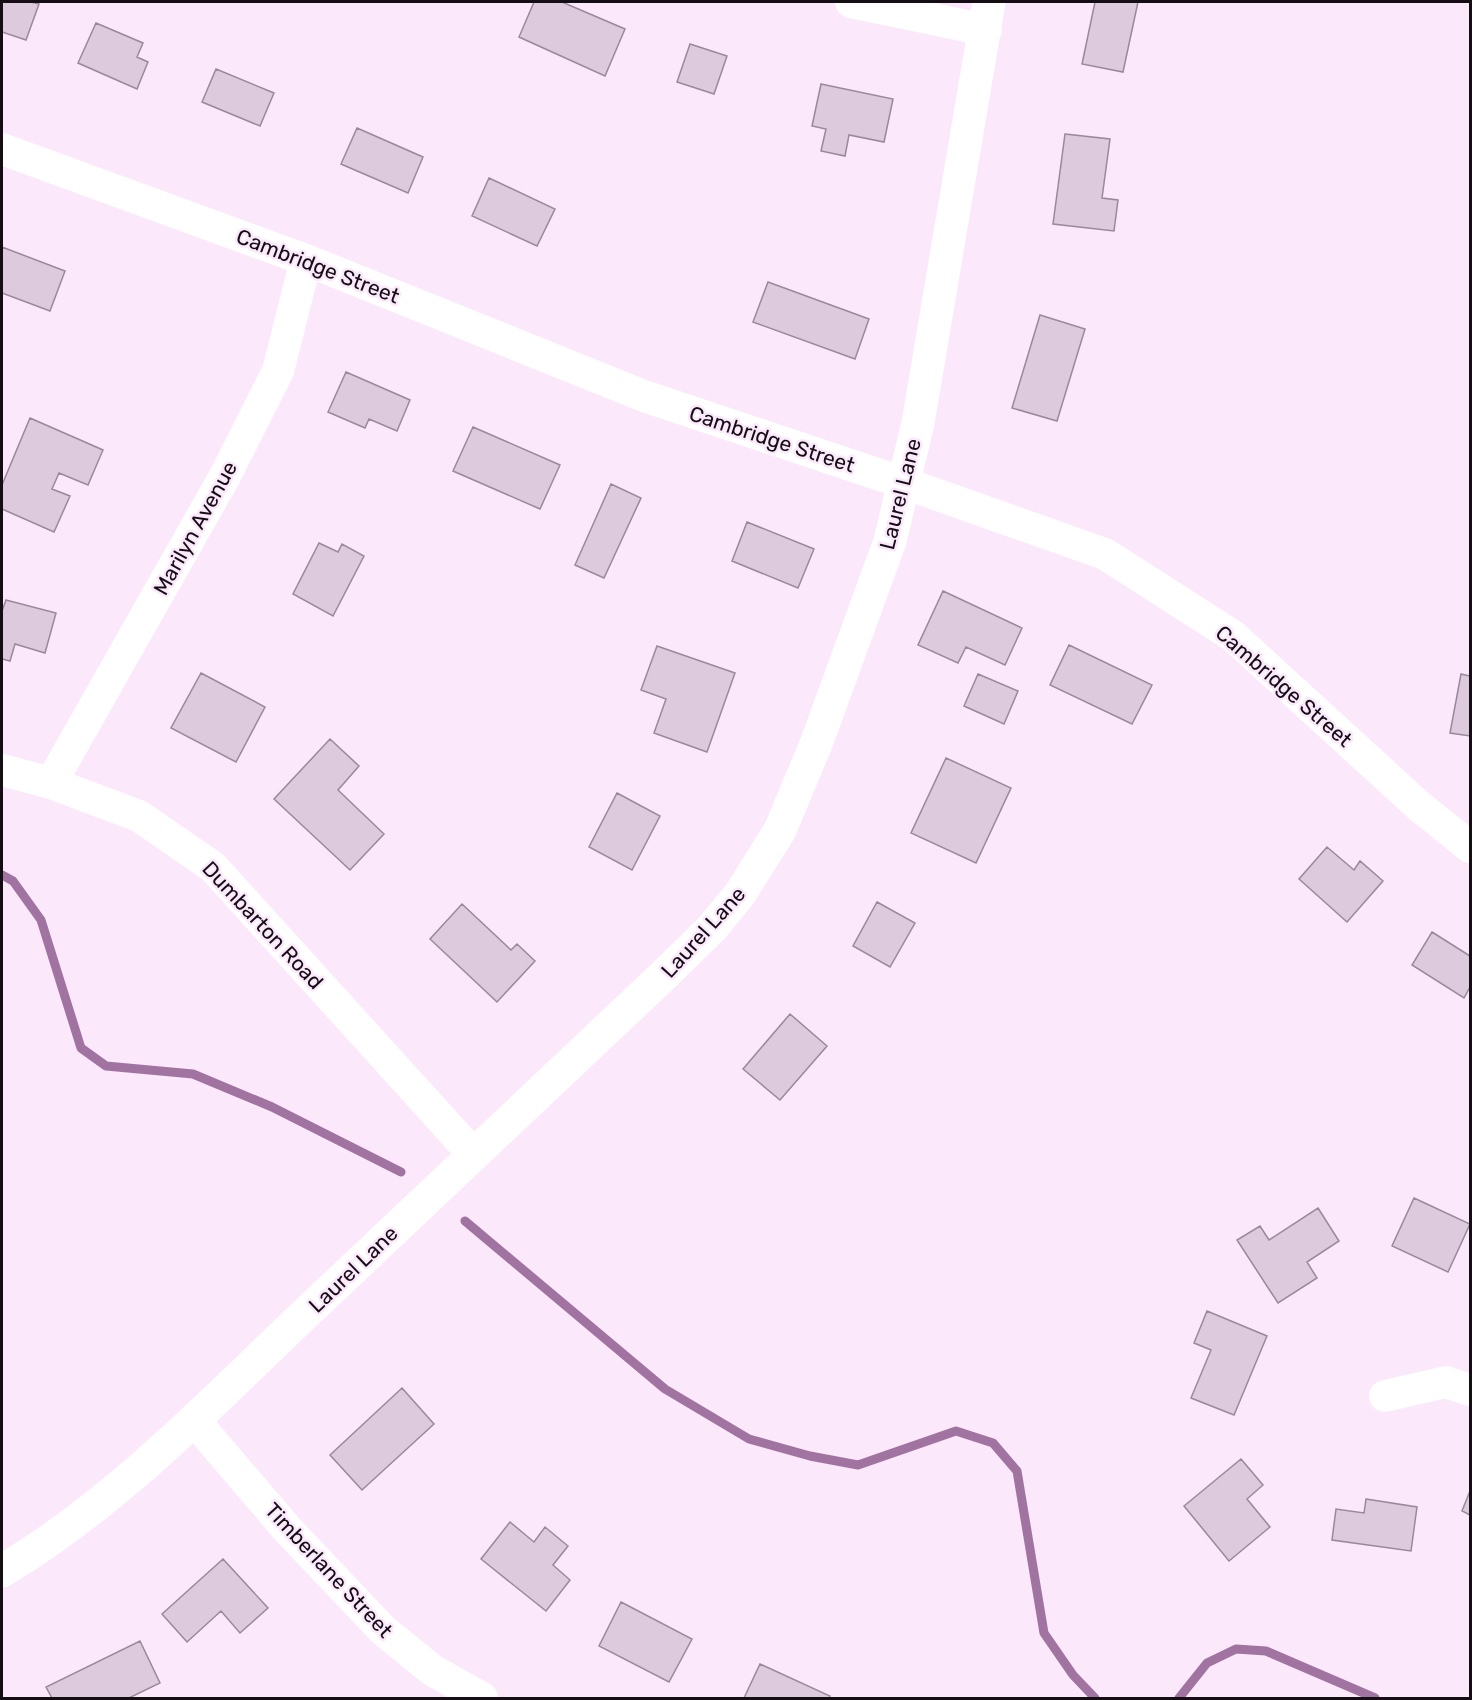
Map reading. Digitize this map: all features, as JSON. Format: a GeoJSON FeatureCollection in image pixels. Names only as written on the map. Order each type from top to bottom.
{"type":"FeatureCollection","features":[{"type":"Feature","properties":{"kind":"street"},"geometry":{"type":"LineString","coordinates":[[851,2],[988,16]]}},
{"type":"Feature","properties":{"kind":"street","name":"Laurel Lane"},"geometry":{"type":"LineString","coordinates":[[2,1571],[38,1549],[109,1496],[194,1420],[664,975],[712,927],[740,894],[780,830],[816,744],[890,541],[918,423],[988,16]]}},
{"type":"Feature","properties":{"kind":"street","name":"Cambridge Street"},"geometry":{"type":"LineString","coordinates":[[2,149],[306,260],[644,396],[904,483],[1105,554],[1233,636],[1419,806],[1470,847]]}},
{"type":"Feature","properties":{"kind":"street","name":"Marilyn Avenue"},"geometry":{"type":"LineString","coordinates":[[51,783],[225,477],[278,371],[306,260]]}},
{"type":"Feature","properties":{"kind":"street","name":"Dumbarton Road"},"geometry":{"type":"LineString","coordinates":[[2,770],[51,783],[139,816],[213,867],[473,1154]]}},
{"type":"Feature","properties":{"kind":"street"},"geometry":{"type":"LineString","coordinates":[[1385,1396],[1446,1382],[1470,1390]]}},
{"type":"Feature","properties":{"kind":"street","name":"Timberlane Street"},"geometry":{"type":"LineString","coordinates":[[194,1420],[288,1530],[383,1630],[432,1670],[482,1698]]}},
{"type":"Feature","properties":{"kind":"building"},"geometry":{"type":"Polygon","coordinates":[[[2,2],[39,4],[26,40],[2,32],[2,2]]]}},
{"type":"Feature","properties":{"kind":"building"},"geometry":{"type":"Polygon","coordinates":[[[534,2],[562,2],[625,29],[605,76],[519,37],[534,2]]]}},
{"type":"Feature","properties":{"kind":"building"},"geometry":{"type":"Polygon","coordinates":[[[1095,2],[1138,2],[1123,72],[1082,64],[1095,2]]]}},
{"type":"Feature","properties":{"kind":"building"},"geometry":{"type":"Polygon","coordinates":[[[96,23],[143,43],[137,57],[148,62],[137,89],[78,63],[96,23]]]}},
{"type":"Feature","properties":{"kind":"building"},"geometry":{"type":"Polygon","coordinates":[[[690,44],[727,56],[714,94],[677,82],[690,44]]]}},
{"type":"Feature","properties":{"kind":"building"},"geometry":{"type":"Polygon","coordinates":[[[216,69],[274,93],[260,126],[202,102],[216,69]]]}},
{"type":"Feature","properties":{"kind":"building"},"geometry":{"type":"Polygon","coordinates":[[[821,84],[893,99],[884,142],[849,135],[845,156],[821,151],[826,129],[812,126],[821,84]]]}},
{"type":"Feature","properties":{"kind":"building"},"geometry":{"type":"Polygon","coordinates":[[[357,128],[423,157],[408,193],[341,164],[357,128]]]}},
{"type":"Feature","properties":{"kind":"building"},"geometry":{"type":"Polygon","coordinates":[[[1065,134],[1110,139],[1102,198],[1118,200],[1114,231],[1053,224],[1065,134]]]}},
{"type":"Feature","properties":{"kind":"building"},"geometry":{"type":"Polygon","coordinates":[[[489,178],[555,209],[537,246],[472,216],[489,178]]]}},
{"type":"Feature","properties":{"kind":"building"},"geometry":{"type":"Polygon","coordinates":[[[2,247],[65,271],[50,311],[2,293],[2,247]]]}},
{"type":"Feature","properties":{"kind":"building"},"geometry":{"type":"Polygon","coordinates":[[[768,282],[869,319],[855,359],[753,322],[768,282]]]}},
{"type":"Feature","properties":{"kind":"building"},"geometry":{"type":"Polygon","coordinates":[[[1040,315],[1085,329],[1057,421],[1012,408],[1040,315]]]}},
{"type":"Feature","properties":{"kind":"building"},"geometry":{"type":"Polygon","coordinates":[[[346,372],[410,400],[397,431],[369,419],[365,428],[328,412],[346,372]]]}},
{"type":"Feature","properties":{"kind":"building"},"geometry":{"type":"Polygon","coordinates":[[[30,418],[103,450],[88,485],[59,473],[52,489],[70,496],[54,532],[2,509],[2,485],[30,418]]]}},
{"type":"Feature","properties":{"kind":"building"},"geometry":{"type":"Polygon","coordinates":[[[473,427],[560,465],[540,509],[453,471],[473,427]]]}},
{"type":"Feature","properties":{"kind":"building"},"geometry":{"type":"Polygon","coordinates":[[[611,484],[641,498],[604,578],[575,565],[611,484]]]}},
{"type":"Feature","properties":{"kind":"building"},"geometry":{"type":"Polygon","coordinates":[[[747,522],[814,549],[798,588],[732,561],[747,522]]]}},
{"type":"Feature","properties":{"kind":"building"},"geometry":{"type":"Polygon","coordinates":[[[319,543],[338,552],[342,544],[364,556],[333,616],[293,594],[319,543]]]}},
{"type":"Feature","properties":{"kind":"building"},"geometry":{"type":"Polygon","coordinates":[[[943,591],[1022,628],[1005,665],[966,647],[958,663],[918,645],[943,591]]]}},
{"type":"Feature","properties":{"kind":"building"},"geometry":{"type":"Polygon","coordinates":[[[6,600],[56,613],[45,653],[15,644],[10,661],[2,659],[2,611],[6,600]]]}},
{"type":"Feature","properties":{"kind":"building"},"geometry":{"type":"Polygon","coordinates":[[[1069,645],[1152,685],[1132,724],[1050,685],[1069,645]]]}},
{"type":"Feature","properties":{"kind":"building"},"geometry":{"type":"Polygon","coordinates":[[[657,646],[735,673],[707,752],[654,733],[666,699],[641,690],[657,646]]]}},
{"type":"Feature","properties":{"kind":"building"},"geometry":{"type":"Polygon","coordinates":[[[201,673],[265,707],[236,762],[171,728],[201,673]]]}},
{"type":"Feature","properties":{"kind":"building"},"geometry":{"type":"Polygon","coordinates":[[[978,674],[1018,691],[1004,724],[964,706],[978,674]]]}},
{"type":"Feature","properties":{"kind":"building"},"geometry":{"type":"Polygon","coordinates":[[[1461,674],[1470,676],[1470,736],[1450,733],[1461,674]]]}},
{"type":"Feature","properties":{"kind":"building"},"geometry":{"type":"Polygon","coordinates":[[[330,739],[359,766],[338,790],[384,834],[350,870],[274,799],[330,739]]]}},
{"type":"Feature","properties":{"kind":"building"},"geometry":{"type":"Polygon","coordinates":[[[946,758],[1011,788],[976,863],[911,833],[946,758]]]}},
{"type":"Feature","properties":{"kind":"building"},"geometry":{"type":"Polygon","coordinates":[[[617,793],[660,816],[632,870],[589,847],[617,793]]]}},
{"type":"Feature","properties":{"kind":"building"},"geometry":{"type":"Polygon","coordinates":[[[1327,847],[1354,870],[1360,861],[1383,881],[1347,922],[1299,879],[1327,847]]]}},
{"type":"Feature","properties":{"kind":"building"},"geometry":{"type":"Polygon","coordinates":[[[877,902],[915,923],[890,967],[853,946],[877,902]]]}},
{"type":"Feature","properties":{"kind":"building"},"geometry":{"type":"Polygon","coordinates":[[[462,904],[511,950],[517,944],[535,961],[497,1002],[430,939],[462,904]]]}},
{"type":"Feature","properties":{"kind":"building"},"geometry":{"type":"Polygon","coordinates":[[[1432,932],[1470,956],[1470,987],[1464,998],[1412,965],[1432,932]]]}},
{"type":"Feature","properties":{"kind":"building"},"geometry":{"type":"Polygon","coordinates":[[[790,1014],[827,1046],[780,1100],[743,1069],[790,1014]]]}},
{"type":"Feature","properties":{"kind":"building"},"geometry":{"type":"Polygon","coordinates":[[[1414,1198],[1470,1224],[1448,1272],[1392,1246],[1414,1198]]]}},
{"type":"Feature","properties":{"kind":"building"},"geometry":{"type":"Polygon","coordinates":[[[1318,1208],[1339,1241],[1307,1262],[1317,1278],[1278,1303],[1237,1240],[1260,1226],[1269,1240],[1318,1208]]]}},
{"type":"Feature","properties":{"kind":"building"},"geometry":{"type":"Polygon","coordinates":[[[1207,1311],[1267,1336],[1234,1415],[1191,1398],[1211,1350],[1194,1343],[1207,1311]]]}},
{"type":"Feature","properties":{"kind":"building"},"geometry":{"type":"Polygon","coordinates":[[[402,1388],[434,1424],[362,1490],[330,1455],[402,1388]]]}},
{"type":"Feature","properties":{"kind":"building"},"geometry":{"type":"Polygon","coordinates":[[[1241,1459],[1263,1485],[1247,1499],[1270,1527],[1229,1561],[1184,1506],[1241,1459]]]}},
{"type":"Feature","properties":{"kind":"building"},"geometry":{"type":"Polygon","coordinates":[[[1470,1491],[1470,1515],[1462,1511],[1470,1491]]]}},
{"type":"Feature","properties":{"kind":"building"},"geometry":{"type":"Polygon","coordinates":[[[1366,1499],[1417,1507],[1411,1551],[1332,1540],[1336,1509],[1364,1513],[1366,1499]]]}},
{"type":"Feature","properties":{"kind":"building"},"geometry":{"type":"Polygon","coordinates":[[[510,1522],[534,1542],[545,1527],[568,1546],[553,1565],[570,1580],[546,1611],[481,1559],[510,1522]]]}},
{"type":"Feature","properties":{"kind":"building"},"geometry":{"type":"Polygon","coordinates":[[[223,1559],[268,1608],[240,1633],[221,1611],[187,1642],[162,1614],[223,1559]]]}},
{"type":"Feature","properties":{"kind":"building"},"geometry":{"type":"Polygon","coordinates":[[[621,1602],[692,1639],[669,1682],[599,1646],[621,1602]]]}},
{"type":"Feature","properties":{"kind":"building"},"geometry":{"type":"Polygon","coordinates":[[[140,1641],[160,1683],[129,1698],[52,1698],[46,1687],[140,1641]]]}},
{"type":"Feature","properties":{"kind":"building"},"geometry":{"type":"Polygon","coordinates":[[[760,1664],[830,1696],[829,1698],[744,1698],[760,1664]]]}},
{"type":"Feature","properties":{"kind":"waterway"},"geometry":{"type":"LineString","coordinates":[[2,875],[13,881],[41,920],[81,1048],[106,1066],[193,1074],[272,1107],[401,1172]]}},
{"type":"Feature","properties":{"kind":"waterway"},"geometry":{"type":"LineString","coordinates":[[465,1221],[665,1389],[749,1439],[810,1456],[858,1465],[956,1431],[993,1443],[1017,1471],[1044,1633],[1073,1675],[1095,1698]]}},
{"type":"Feature","properties":{"kind":"waterway"},"geometry":{"type":"LineString","coordinates":[[1179,1698],[1207,1663],[1236,1649],[1266,1651],[1375,1698]]}}]}
